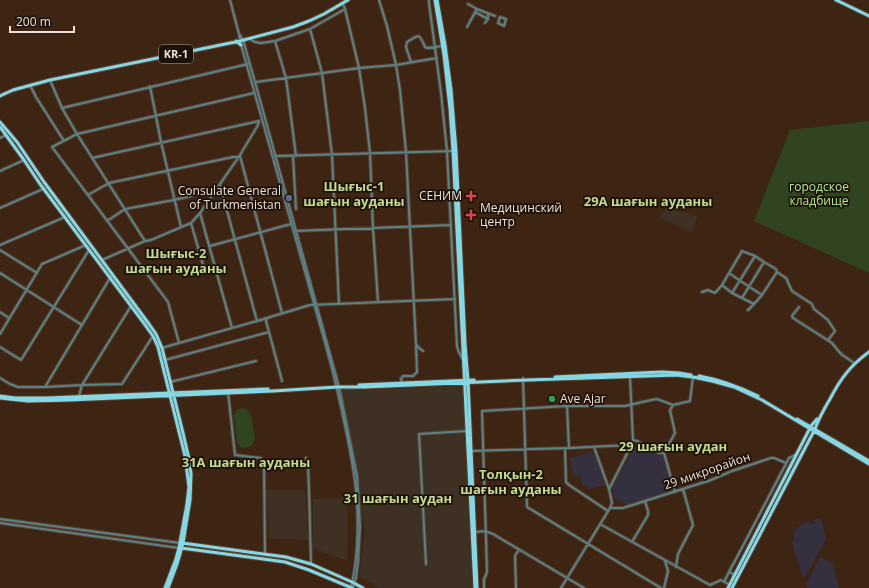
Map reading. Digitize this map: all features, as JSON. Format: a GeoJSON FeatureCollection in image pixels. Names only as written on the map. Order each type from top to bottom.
{"type":"FeatureCollection","features":[{"type":"Feature","properties":{"kind":"main road","name":"KR-1"},"geometry":{"type":"LineString","coordinates":[[0,96],[13,90],[50,80],[240,41],[293,27],[309,21],[348,0]]}},
{"type":"Feature","properties":{"kind":"main road"},"geometry":{"type":"LineString","coordinates":[[436,0],[452,92],[476,588]]}},
{"type":"Feature","properties":{"kind":"main road"},"geometry":{"type":"LineString","coordinates":[[836,0],[869,16]]}},
{"type":"Feature","properties":{"kind":"main road"},"geometry":{"type":"LineString","coordinates":[[240,41],[243,45],[248,39]]}},
{"type":"Feature","properties":{"kind":"main road"},"geometry":{"type":"LineString","coordinates":[[0,122],[17,142],[44,182],[149,324],[154,335],[183,433],[190,474],[190,500],[181,548],[167,588]]}},
{"type":"Feature","properties":{"kind":"main road"},"geometry":{"type":"LineString","coordinates":[[0,127],[40,184],[154,335],[162,348],[170,382],[171,395]]}},
{"type":"Feature","properties":{"kind":"main road"},"geometry":{"type":"LineString","coordinates":[[40,184],[44,182]]}},
{"type":"Feature","properties":{"kind":"main road"},"geometry":{"type":"LineString","coordinates":[[730,587],[802,456],[815,430],[819,418],[839,382],[854,363],[869,352]]}},
{"type":"Feature","properties":{"kind":"main road"},"geometry":{"type":"LineString","coordinates":[[337,386],[364,387],[629,375],[693,376],[734,387],[769,403],[869,461]]}},
{"type":"Feature","properties":{"kind":"main road"},"geometry":{"type":"LineString","coordinates":[[0,397],[29,399],[78,398],[171,395],[357,385],[466,382]]}},
{"type":"Feature","properties":{"kind":"main road"},"geometry":{"type":"LineString","coordinates":[[736,576],[810,428],[819,418]]}},
{"type":"Feature","properties":{"kind":"main road"},"geometry":{"type":"LineString","coordinates":[[815,430],[869,464]]}},
{"type":"Feature","properties":{"kind":"main road"},"geometry":{"type":"LineString","coordinates":[[472,499],[475,532],[476,588]]}},
{"type":"Feature","properties":{"kind":"main road"},"geometry":{"type":"LineString","coordinates":[[182,543],[286,557],[311,564],[363,588]]}},
{"type":"Feature","properties":{"kind":"main road"},"geometry":{"type":"LineString","coordinates":[[181,548],[284,562],[309,570],[352,588]]}},
{"type":"Feature","properties":{"kind":"main road"},"geometry":{"type":"LineString","coordinates":[[309,570],[311,564]]}},
{"type":"Feature","properties":{"kind":"street"},"geometry":{"type":"LineString","coordinates":[[230,0],[240,41],[243,45],[252,83],[264,120],[337,386],[357,476],[360,526],[358,562],[352,588]]}},
{"type":"Feature","properties":{"kind":"street"},"geometry":{"type":"LineString","coordinates":[[379,0],[396,65],[406,152],[417,372],[413,376],[402,376],[402,384]]}},
{"type":"Feature","properties":{"kind":"street"},"geometry":{"type":"LineString","coordinates":[[429,0],[442,93],[447,151],[457,346],[465,362]]}},
{"type":"Feature","properties":{"kind":"street"},"geometry":{"type":"LineString","coordinates":[[343,3],[359,68],[365,108],[370,153],[378,302]]}},
{"type":"Feature","properties":{"kind":"street"},"geometry":{"type":"LineString","coordinates":[[468,4],[495,16]]}},
{"type":"Feature","properties":{"kind":"street"},"geometry":{"type":"LineString","coordinates":[[467,27],[477,9]]}},
{"type":"Feature","properties":{"kind":"street"},"geometry":{"type":"LineString","coordinates":[[248,39],[261,43],[275,40],[310,29],[345,10]]}},
{"type":"Feature","properties":{"kind":"street"},"geometry":{"type":"LineString","coordinates":[[475,12],[488,19]]}},
{"type":"Feature","properties":{"kind":"street"},"geometry":{"type":"LineString","coordinates":[[485,23],[488,19],[488,14]]}},
{"type":"Feature","properties":{"kind":"street"},"geometry":{"type":"LineString","coordinates":[[500,17],[506,19],[504,26],[498,23],[500,17]]}},
{"type":"Feature","properties":{"kind":"street"},"geometry":{"type":"LineString","coordinates":[[310,29],[322,73],[332,155],[339,304]]}},
{"type":"Feature","properties":{"kind":"street"},"geometry":{"type":"LineString","coordinates":[[411,62],[406,46],[407,42],[416,36],[421,37],[425,47],[427,48],[444,46]]}},
{"type":"Feature","properties":{"kind":"street"},"geometry":{"type":"LineString","coordinates":[[275,40],[286,78],[295,156],[296,208]]}},
{"type":"Feature","properties":{"kind":"street"},"geometry":{"type":"LineString","coordinates":[[252,83],[359,68],[396,65],[437,58]]}},
{"type":"Feature","properties":{"kind":"street"},"geometry":{"type":"LineString","coordinates":[[248,64],[255,82],[256,93]]}},
{"type":"Feature","properties":{"kind":"street"},"geometry":{"type":"LineString","coordinates":[[62,108],[248,64]]}},
{"type":"Feature","properties":{"kind":"street"},"geometry":{"type":"LineString","coordinates":[[50,80],[62,108],[77,134],[145,241]]}},
{"type":"Feature","properties":{"kind":"street"},"geometry":{"type":"LineString","coordinates":[[30,85],[64,141]]}},
{"type":"Feature","properties":{"kind":"street"},"geometry":{"type":"LineString","coordinates":[[150,86],[161,142],[181,227]]}},
{"type":"Feature","properties":{"kind":"street"},"geometry":{"type":"LineString","coordinates":[[179,343],[168,302],[52,147],[77,134],[256,93]]}},
{"type":"Feature","properties":{"kind":"street"},"geometry":{"type":"LineString","coordinates":[[92,158],[264,120]]}},
{"type":"Feature","properties":{"kind":"street"},"geometry":{"type":"LineString","coordinates":[[102,260],[191,223],[220,185],[259,121]]}},
{"type":"Feature","properties":{"kind":"street"},"geometry":{"type":"LineString","coordinates":[[0,138],[6,135]]}},
{"type":"Feature","properties":{"kind":"street"},"geometry":{"type":"LineString","coordinates":[[274,156],[455,151]]}},
{"type":"Feature","properties":{"kind":"street"},"geometry":{"type":"LineString","coordinates":[[88,195],[109,183],[239,156]]}},
{"type":"Feature","properties":{"kind":"street"},"geometry":{"type":"LineString","coordinates":[[239,156],[282,313]]}},
{"type":"Feature","properties":{"kind":"street"},"geometry":{"type":"LineString","coordinates":[[0,171],[24,160]]}},
{"type":"Feature","properties":{"kind":"street"},"geometry":{"type":"LineString","coordinates":[[220,185],[257,321]]}},
{"type":"Feature","properties":{"kind":"street"},"geometry":{"type":"LineString","coordinates":[[0,208],[44,189]]}},
{"type":"Feature","properties":{"kind":"street"},"geometry":{"type":"LineString","coordinates":[[108,221],[125,209],[174,200],[216,190]]}},
{"type":"Feature","properties":{"kind":"street"},"geometry":{"type":"LineString","coordinates":[[200,213],[232,328]]}},
{"type":"Feature","properties":{"kind":"street"},"geometry":{"type":"LineString","coordinates":[[0,245],[65,217]]}},
{"type":"Feature","properties":{"kind":"street"},"geometry":{"type":"LineString","coordinates":[[191,223],[204,268],[215,265]]}},
{"type":"Feature","properties":{"kind":"street"},"geometry":{"type":"LineString","coordinates":[[210,246],[292,223]]}},
{"type":"Feature","properties":{"kind":"street"},"geometry":{"type":"LineString","coordinates":[[294,231],[451,225]]}},
{"type":"Feature","properties":{"kind":"street"},"geometry":{"type":"LineString","coordinates":[[0,334],[42,264],[86,245]]}},
{"type":"Feature","properties":{"kind":"street"},"geometry":{"type":"LineString","coordinates":[[0,250],[37,273]]}},
{"type":"Feature","properties":{"kind":"street"},"geometry":{"type":"LineString","coordinates":[[0,347],[21,360],[89,250]]}},
{"type":"Feature","properties":{"kind":"street"},"geometry":{"type":"LineString","coordinates":[[702,292],[708,290],[715,293],[722,285],[742,251],[755,256],[776,269],[777,272],[787,279],[792,291],[812,304],[814,309],[828,320],[835,331],[828,340]]}},
{"type":"Feature","properties":{"kind":"street"},"geometry":{"type":"LineString","coordinates":[[732,292],[755,256]]}},
{"type":"Feature","properties":{"kind":"street"},"geometry":{"type":"LineString","coordinates":[[742,298],[764,262]]}},
{"type":"Feature","properties":{"kind":"street"},"geometry":{"type":"LineString","coordinates":[[748,310],[762,295],[777,272]]}},
{"type":"Feature","properties":{"kind":"street"},"geometry":{"type":"LineString","coordinates":[[0,273],[82,325]]}},
{"type":"Feature","properties":{"kind":"street"},"geometry":{"type":"LineString","coordinates":[[729,273],[762,295]]}},
{"type":"Feature","properties":{"kind":"street"},"geometry":{"type":"LineString","coordinates":[[44,387],[113,275]]}},
{"type":"Feature","properties":{"kind":"street"},"geometry":{"type":"LineString","coordinates":[[722,285],[754,304]]}},
{"type":"Feature","properties":{"kind":"street"},"geometry":{"type":"LineString","coordinates":[[162,348],[315,304],[455,299]]}},
{"type":"Feature","properties":{"kind":"street"},"geometry":{"type":"LineString","coordinates":[[78,398],[82,385],[131,306]]}},
{"type":"Feature","properties":{"kind":"street"},"geometry":{"type":"LineString","coordinates":[[799,306],[792,316],[793,318],[828,340],[841,354],[854,363]]}},
{"type":"Feature","properties":{"kind":"street"},"geometry":{"type":"LineString","coordinates":[[0,312],[10,318]]}},
{"type":"Feature","properties":{"kind":"street"},"geometry":{"type":"LineString","coordinates":[[267,318],[266,321],[282,381]]}},
{"type":"Feature","properties":{"kind":"street"},"geometry":{"type":"LineString","coordinates":[[165,360],[269,332]]}},
{"type":"Feature","properties":{"kind":"street"},"geometry":{"type":"LineString","coordinates":[[0,378],[18,387],[122,384],[154,335]]}},
{"type":"Feature","properties":{"kind":"street"},"geometry":{"type":"LineString","coordinates":[[416,344],[423,351]]}},
{"type":"Feature","properties":{"kind":"street"},"geometry":{"type":"LineString","coordinates":[[170,382],[256,361]]}},
{"type":"Feature","properties":{"kind":"street"},"geometry":{"type":"LineString","coordinates":[[609,489],[634,440],[629,375]]}},
{"type":"Feature","properties":{"kind":"street"},"geometry":{"type":"LineString","coordinates":[[484,588],[484,579],[487,571],[482,411],[567,406],[626,406],[657,399],[672,405],[690,401],[693,376]]}},
{"type":"Feature","properties":{"kind":"street"},"geometry":{"type":"LineString","coordinates":[[523,379],[527,507],[660,588],[668,571],[665,560]]}},
{"type":"Feature","properties":{"kind":"street"},"geometry":{"type":"LineString","coordinates":[[228,392],[235,455],[261,458],[264,462],[265,554]]}},
{"type":"Feature","properties":{"kind":"street"},"geometry":{"type":"LineString","coordinates":[[672,405],[670,410],[675,433],[664,453],[675,492]]}},
{"type":"Feature","properties":{"kind":"street"},"geometry":{"type":"LineString","coordinates":[[567,406],[569,448]]}},
{"type":"Feature","properties":{"kind":"street"},"geometry":{"type":"LineString","coordinates":[[426,564],[419,434],[468,431]]}},
{"type":"Feature","properties":{"kind":"street"},"geometry":{"type":"LineString","coordinates":[[634,440],[659,453],[664,453]]}},
{"type":"Feature","properties":{"kind":"street"},"geometry":{"type":"LineString","coordinates":[[469,451],[631,446]]}},
{"type":"Feature","properties":{"kind":"street"},"geometry":{"type":"LineString","coordinates":[[561,588],[612,503],[609,489],[594,447]]}},
{"type":"Feature","properties":{"kind":"street"},"geometry":{"type":"LineString","coordinates":[[565,448],[566,482],[608,511]]}},
{"type":"Feature","properties":{"kind":"street"},"geometry":{"type":"LineString","coordinates":[[724,582],[789,458],[797,454],[802,456]]}},
{"type":"Feature","properties":{"kind":"street"},"geometry":{"type":"LineString","coordinates":[[306,458],[308,465],[311,564]]}},
{"type":"Feature","properties":{"kind":"street","name":"29 микрорайон"},"geometry":{"type":"LineString","coordinates":[[610,508],[623,508],[675,492],[771,458],[786,463]]}},
{"type":"Feature","properties":{"kind":"street"},"geometry":{"type":"LineString","coordinates":[[676,567],[678,554],[693,525],[683,489]]}},
{"type":"Feature","properties":{"kind":"street"},"geometry":{"type":"LineString","coordinates":[[632,542],[648,515],[645,501]]}},
{"type":"Feature","properties":{"kind":"street"},"geometry":{"type":"LineString","coordinates":[[0,518],[182,543]]}},
{"type":"Feature","properties":{"kind":"street"},"geometry":{"type":"LineString","coordinates":[[0,523],[181,548]]}},
{"type":"Feature","properties":{"kind":"street"},"geometry":{"type":"LineString","coordinates":[[600,524],[710,585],[721,580],[730,587]]}},
{"type":"Feature","properties":{"kind":"street"},"geometry":{"type":"LineString","coordinates":[[76,534],[77,529]]}},
{"type":"Feature","properties":{"kind":"street"},"geometry":{"type":"LineString","coordinates":[[475,532],[485,531],[493,534],[584,588]]}},
{"type":"Feature","properties":{"kind":"street"},"geometry":{"type":"LineString","coordinates":[[516,588],[514,556],[519,549]]}},
{"type":"Feature","properties":{"kind":"street"},"geometry":{"type":"LineString","coordinates":[[729,572],[736,576]]}},
{"type":"Feature","properties":{"kind":"shaded area"},"geometry":{"type":"Polygon","coordinates":[[[667,206],[698,217],[691,232],[659,218],[667,206]]]}},
{"type":"Feature","properties":{"kind":"shaded area","name":"31 шағын аудан"},"geometry":{"type":"Polygon","coordinates":[[[465,386],[473,588],[379,588],[359,576],[365,531],[337,389],[465,386]]]}},
{"type":"Feature","properties":{"kind":"shaded area"},"geometry":{"type":"Polygon","coordinates":[[[636,444],[657,455],[663,455],[673,491],[628,505],[614,498],[612,488],[636,444]]]}},
{"type":"Feature","properties":{"kind":"shaded area"},"geometry":{"type":"Polygon","coordinates":[[[594,451],[605,485],[588,490],[587,485],[583,486],[580,475],[574,476],[570,465],[572,464],[570,458],[594,451]]]}},
{"type":"Feature","properties":{"kind":"shaded area"},"geometry":{"type":"Polygon","coordinates":[[[266,490],[305,490],[308,540],[269,539],[266,490]]]}},
{"type":"Feature","properties":{"kind":"shaded area"},"geometry":{"type":"Polygon","coordinates":[[[348,498],[347,561],[313,548],[313,499],[348,498]]]}},
{"type":"Feature","properties":{"kind":"shaded area"},"geometry":{"type":"Polygon","coordinates":[[[815,519],[822,521],[826,540],[805,577],[802,575],[792,542],[795,539],[793,535],[797,527],[809,521],[812,524],[815,524],[815,519]]]}},
{"type":"Feature","properties":{"kind":"shaded area"},"geometry":{"type":"Polygon","coordinates":[[[820,557],[833,564],[839,588],[808,588],[806,584],[820,557]]]}},
{"type":"Feature","properties":{"kind":"green space","name":"городское кладбище"},"geometry":{"type":"Polygon","coordinates":[[[869,121],[869,273],[754,221],[790,130],[869,121]]]}},
{"type":"Feature","properties":{"kind":"green space"},"geometry":{"type":"Polygon","coordinates":[[[244,408],[251,415],[255,438],[253,444],[244,448],[237,442],[234,416],[237,410],[244,408]]]}},
{"type":"Feature","properties":{"kind":"place","name":"СЕНИМ"},"geometry":{"type":"Point","coordinates":[471,196]}},
{"type":"Feature","properties":{"kind":"place","name":"Consulate General of Turkmenistan"},"geometry":{"type":"Point","coordinates":[289,198]}},
{"type":"Feature","properties":{"kind":"place","name":"Медицинский центр"},"geometry":{"type":"Point","coordinates":[471,215]}},
{"type":"Feature","properties":{"kind":"place","name":"Ave Ajar"},"geometry":{"type":"Point","coordinates":[552,399]}},
{"type":"Feature","properties":{"kind":"district","name":"Шығыс-1 шағын ауданы"},"geometry":{"type":"Point","coordinates":[354,194]}},
{"type":"Feature","properties":{"kind":"district","name":"29А шағын ауданы"},"geometry":{"type":"Point","coordinates":[648,201]}},
{"type":"Feature","properties":{"kind":"district","name":"Шығыс-2 шағын ауданы"},"geometry":{"type":"Point","coordinates":[176,260]}},
{"type":"Feature","properties":{"kind":"district","name":"29 шағын аудан"},"geometry":{"type":"Point","coordinates":[673,446]}},
{"type":"Feature","properties":{"kind":"district","name":"31А шағын ауданы"},"geometry":{"type":"Point","coordinates":[246,462]}},
{"type":"Feature","properties":{"kind":"district","name":"Толқын-2 шағын ауданы"},"geometry":{"type":"Point","coordinates":[511,482]}},
{"type":"Feature","properties":{"kind":"district","name":"31 шағын аудан"},"geometry":{"type":"Point","coordinates":[398,498]}}]}
